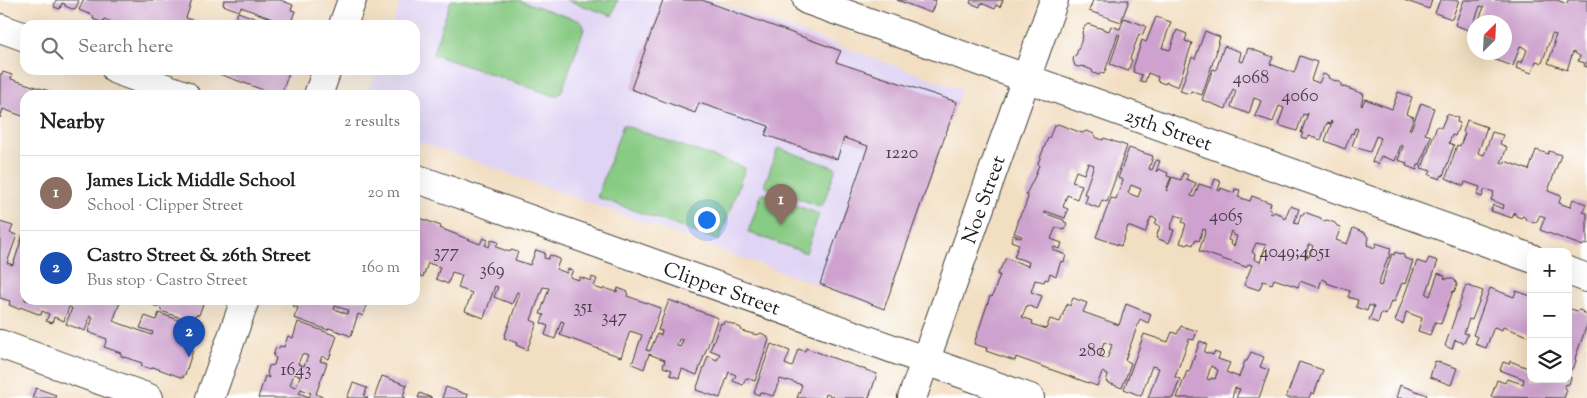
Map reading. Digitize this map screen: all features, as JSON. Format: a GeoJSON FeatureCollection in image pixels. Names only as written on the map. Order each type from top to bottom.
{"type":"FeatureCollection","features":[{"type":"Feature","properties":{"kind":"street"},"geometry":{"type":"LineString","coordinates":[[345,20],[352,0]]}},
{"type":"Feature","properties":{"kind":"street","name":"25th Street"},"geometry":{"type":"LineString","coordinates":[[806,0],[1527,257]]}},
{"type":"Feature","properties":{"kind":"street","name":"Noe Street"},"geometry":{"type":"LineString","coordinates":[[912,398],[1054,0]]}},
{"type":"Feature","properties":{"kind":"street"},"geometry":{"type":"LineString","coordinates":[[0,28],[20,35]]}},
{"type":"Feature","properties":{"kind":"street"},"geometry":{"type":"LineString","coordinates":[[130,75],[171,90]]}},
{"type":"Feature","properties":{"kind":"street"},"geometry":{"type":"LineString","coordinates":[[320,90],[325,75]]}},
{"type":"Feature","properties":{"kind":"street","name":"Clipper Street"},"geometry":{"type":"LineString","coordinates":[[420,180],[1030,398]]}},
{"type":"Feature","properties":{"kind":"street"},"geometry":{"type":"LineString","coordinates":[[1572,272],[1587,278]]}},
{"type":"Feature","properties":{"kind":"street"},"geometry":{"type":"LineString","coordinates":[[210,398],[243,305]]}},
{"type":"Feature","properties":{"kind":"street"},"geometry":{"type":"LineString","coordinates":[[0,344],[149,398]]}},
{"type":"Feature","properties":{"kind":"shaded area"},"geometry":{"type":"Polygon","coordinates":[[[401,0],[711,0],[961,89],[884,309],[420,142],[420,90],[369,90],[374,75],[420,75],[420,20],[394,20],[401,0]]]}},
{"type":"Feature","properties":{"kind":"green space"},"geometry":{"type":"Polygon","coordinates":[[[451,0],[518,0],[580,21],[584,29],[561,93],[555,96],[434,55],[433,52],[451,0]]]}},
{"type":"Feature","properties":{"kind":"green space"},"geometry":{"type":"Polygon","coordinates":[[[567,0],[618,0],[612,16],[567,0]]]}},
{"type":"Feature","properties":{"kind":"green space"},"geometry":{"type":"Polygon","coordinates":[[[623,125],[745,168],[719,241],[597,197],[623,125]]]}},
{"type":"Feature","properties":{"kind":"green space"},"geometry":{"type":"Polygon","coordinates":[[[778,148],[836,168],[822,207],[764,186],[778,148]]]}},
{"type":"Feature","properties":{"kind":"green space"},"geometry":{"type":"Polygon","coordinates":[[[762,193],[819,214],[806,253],[748,232],[762,193]]]}},
{"type":"Feature","properties":{"kind":"building"},"geometry":{"type":"Polygon","coordinates":[[[56,0],[79,0],[76,8],[72,9],[62,3],[60,9],[54,7],[56,0]]]}},
{"type":"Feature","properties":{"kind":"building"},"geometry":{"type":"Polygon","coordinates":[[[83,0],[192,0],[186,18],[191,20],[96,20],[93,19],[94,16],[79,10],[83,0]]]}},
{"type":"Feature","properties":{"kind":"building"},"geometry":{"type":"Polygon","coordinates":[[[224,0],[280,0],[293,5],[291,10],[295,11],[292,20],[275,20],[241,7],[239,11],[223,5],[224,0]]]}},
{"type":"Feature","properties":{"kind":"building"},"geometry":{"type":"Polygon","coordinates":[[[663,0],[702,0],[841,51],[836,62],[957,102],[884,309],[820,284],[868,146],[844,138],[837,159],[765,135],[769,126],[699,103],[695,113],[631,89],[663,0]]]}},
{"type":"Feature","properties":{"kind":"building"},"geometry":{"type":"Polygon","coordinates":[[[897,0],[936,0],[931,13],[897,0]]]}},
{"type":"Feature","properties":{"kind":"building"},"geometry":{"type":"Polygon","coordinates":[[[971,0],[1003,0],[1000,7],[996,5],[995,9],[981,3],[980,7],[970,3],[971,0]]]}},
{"type":"Feature","properties":{"kind":"building"},"geometry":{"type":"Polygon","coordinates":[[[1093,0],[1129,0],[1121,22],[1089,11],[1093,0]]]}},
{"type":"Feature","properties":{"kind":"building"},"geometry":{"type":"Polygon","coordinates":[[[1404,0],[1432,0],[1429,9],[1404,0]]]}},
{"type":"Feature","properties":{"kind":"building"},"geometry":{"type":"Polygon","coordinates":[[[1440,0],[1459,0],[1452,19],[1435,13],[1440,0]]]}},
{"type":"Feature","properties":{"kind":"building"},"geometry":{"type":"Polygon","coordinates":[[[1464,0],[1557,0],[1567,4],[1568,0],[1587,0],[1587,67],[1584,66],[1585,63],[1578,61],[1580,56],[1573,52],[1567,70],[1548,63],[1555,43],[1553,43],[1556,35],[1552,34],[1542,63],[1536,61],[1532,73],[1516,68],[1518,61],[1522,63],[1527,50],[1523,47],[1520,46],[1513,66],[1496,60],[1512,60],[1512,15],[1481,15],[1484,7],[1480,6],[1477,15],[1467,15],[1467,30],[1455,25],[1464,0]]]}},
{"type":"Feature","properties":{"kind":"building"},"geometry":{"type":"Polygon","coordinates":[[[238,12],[260,20],[235,20],[238,12]]]}},
{"type":"Feature","properties":{"kind":"building"},"geometry":{"type":"Polygon","coordinates":[[[1156,17],[1171,22],[1162,48],[1170,50],[1177,30],[1187,34],[1185,41],[1192,43],[1178,87],[1166,82],[1165,84],[1157,81],[1158,77],[1148,73],[1145,82],[1140,81],[1142,75],[1133,72],[1142,40],[1146,42],[1156,17]]]}},
{"type":"Feature","properties":{"kind":"building"},"geometry":{"type":"Polygon","coordinates":[[[1124,18],[1146,26],[1142,36],[1139,34],[1130,59],[1132,60],[1128,71],[1110,64],[1120,35],[1118,34],[1104,74],[1101,73],[1099,75],[1082,66],[1075,66],[1073,60],[1083,36],[1084,27],[1088,24],[1109,31],[1111,26],[1120,29],[1124,18]]]}},
{"type":"Feature","properties":{"kind":"building"},"geometry":{"type":"Polygon","coordinates":[[[1205,31],[1220,37],[1202,95],[1191,91],[1190,94],[1180,91],[1192,57],[1195,59],[1205,31]]]}},
{"type":"Feature","properties":{"kind":"building"},"geometry":{"type":"Polygon","coordinates":[[[1224,46],[1241,52],[1239,61],[1243,62],[1248,48],[1273,57],[1270,64],[1294,73],[1300,56],[1317,62],[1311,80],[1319,83],[1323,74],[1329,76],[1328,78],[1341,83],[1341,86],[1364,94],[1362,106],[1365,99],[1392,109],[1398,92],[1412,97],[1406,114],[1414,117],[1409,129],[1411,129],[1421,103],[1434,108],[1425,134],[1431,136],[1417,170],[1406,166],[1407,163],[1398,160],[1403,146],[1401,145],[1395,161],[1381,156],[1378,164],[1372,162],[1381,138],[1376,136],[1370,152],[1352,146],[1358,129],[1355,128],[1345,149],[1325,141],[1331,121],[1330,124],[1327,123],[1321,140],[1309,136],[1307,139],[1301,137],[1308,113],[1306,115],[1303,114],[1297,131],[1278,125],[1284,108],[1279,106],[1273,122],[1255,116],[1261,101],[1257,99],[1254,98],[1249,114],[1231,107],[1236,91],[1233,89],[1226,109],[1202,100],[1213,69],[1216,70],[1224,46]]]}},
{"type":"Feature","properties":{"kind":"building"},"geometry":{"type":"Polygon","coordinates":[[[3,72],[12,75],[11,79],[46,90],[20,90],[20,115],[3,109],[0,118],[0,74],[3,72]]]}},
{"type":"Feature","properties":{"kind":"building"},"geometry":{"type":"Polygon","coordinates":[[[222,75],[288,75],[283,90],[263,90],[222,75]]]}},
{"type":"Feature","properties":{"kind":"building"},"geometry":{"type":"Polygon","coordinates":[[[1447,114],[1458,118],[1457,122],[1460,123],[1455,136],[1452,135],[1449,143],[1454,145],[1443,176],[1440,179],[1429,175],[1431,171],[1421,168],[1437,126],[1441,128],[1447,114]]]}},
{"type":"Feature","properties":{"kind":"building"},"geometry":{"type":"Polygon","coordinates":[[[1467,120],[1487,127],[1478,153],[1484,155],[1492,132],[1503,135],[1500,144],[1507,147],[1501,163],[1505,161],[1529,170],[1536,150],[1548,154],[1549,151],[1561,155],[1548,191],[1561,196],[1559,203],[1570,207],[1573,199],[1586,204],[1583,212],[1587,213],[1587,245],[1584,244],[1583,246],[1540,230],[1545,217],[1540,215],[1534,223],[1523,216],[1521,218],[1516,216],[1514,212],[1512,218],[1491,211],[1493,205],[1503,209],[1504,205],[1491,200],[1494,192],[1485,189],[1482,197],[1477,195],[1480,187],[1465,182],[1464,186],[1446,178],[1457,145],[1460,146],[1465,133],[1463,132],[1467,120]]]}},
{"type":"Feature","properties":{"kind":"building"},"geometry":{"type":"Polygon","coordinates":[[[1058,124],[1082,133],[1087,131],[1103,140],[1104,138],[1127,146],[1107,202],[1102,200],[1099,208],[1085,203],[1088,195],[1084,194],[1094,165],[1088,163],[1084,174],[1076,171],[1072,182],[1082,185],[1077,199],[1067,195],[1063,207],[1068,209],[1065,218],[1045,211],[1044,213],[1064,220],[1067,223],[1064,230],[1056,227],[1051,239],[1062,243],[1060,249],[1054,247],[1053,250],[1066,255],[1064,262],[1061,261],[1056,276],[1050,273],[1048,280],[1045,279],[1044,282],[1035,280],[1031,292],[1042,296],[1040,302],[1037,309],[1027,305],[1022,317],[1033,321],[1032,324],[1046,329],[1050,319],[1060,322],[1067,304],[1070,306],[1073,298],[1087,303],[1083,312],[1119,325],[1126,304],[1151,314],[1148,323],[1140,319],[1125,360],[1131,363],[1122,388],[1106,382],[1108,375],[1102,372],[1097,386],[1016,357],[1015,361],[986,351],[987,348],[974,344],[990,296],[992,297],[1000,275],[997,275],[1006,258],[1028,266],[1029,262],[1014,257],[1019,244],[1011,241],[1013,235],[1021,238],[1022,236],[1014,233],[1017,221],[1025,206],[1028,197],[1026,194],[1054,126],[1058,124]],[[1104,342],[1100,356],[1107,359],[1112,345],[1104,342]]]}},
{"type":"Feature","properties":{"kind":"building"},"geometry":{"type":"Polygon","coordinates":[[[1129,148],[1153,156],[1149,169],[1152,170],[1156,160],[1160,161],[1156,172],[1159,169],[1168,173],[1167,176],[1171,177],[1167,191],[1172,177],[1181,180],[1183,173],[1188,175],[1186,179],[1196,183],[1191,196],[1194,197],[1199,184],[1212,188],[1215,179],[1221,181],[1218,190],[1220,191],[1221,188],[1234,193],[1235,189],[1240,190],[1238,197],[1250,201],[1252,196],[1271,203],[1269,209],[1272,210],[1270,213],[1274,212],[1282,215],[1285,219],[1290,206],[1299,209],[1294,223],[1298,224],[1301,214],[1303,215],[1304,212],[1321,218],[1321,220],[1335,223],[1341,227],[1336,240],[1347,244],[1353,228],[1365,233],[1369,239],[1367,245],[1375,248],[1376,243],[1391,248],[1378,285],[1381,286],[1392,254],[1394,255],[1395,252],[1404,255],[1404,258],[1413,261],[1405,284],[1402,283],[1394,302],[1391,301],[1386,315],[1381,313],[1378,323],[1369,320],[1374,307],[1369,305],[1367,311],[1356,307],[1358,300],[1348,297],[1350,291],[1327,283],[1327,281],[1322,279],[1319,288],[1300,281],[1298,287],[1274,279],[1272,284],[1263,281],[1259,290],[1244,285],[1252,265],[1248,264],[1246,267],[1199,251],[1206,230],[1203,229],[1199,241],[1195,240],[1193,245],[1180,243],[1186,224],[1182,222],[1184,218],[1175,215],[1170,229],[1174,230],[1169,243],[1156,238],[1160,226],[1155,224],[1157,219],[1151,217],[1145,233],[1128,226],[1121,246],[1096,237],[1111,198],[1116,199],[1123,180],[1118,178],[1129,148]],[[1131,185],[1128,193],[1138,197],[1141,189],[1131,185]],[[1231,231],[1228,240],[1234,246],[1237,236],[1233,235],[1234,233],[1231,231]],[[1256,243],[1252,252],[1255,254],[1254,259],[1260,262],[1266,245],[1256,243]],[[1309,244],[1305,256],[1309,257],[1313,246],[1309,244]]]}},
{"type":"Feature","properties":{"kind":"building"},"geometry":{"type":"Polygon","coordinates":[[[420,218],[480,244],[483,238],[488,240],[485,245],[489,247],[491,240],[498,242],[496,247],[510,252],[511,250],[518,252],[515,260],[530,265],[536,250],[545,253],[544,258],[548,259],[550,255],[560,259],[556,269],[567,273],[568,269],[573,270],[570,277],[579,280],[580,277],[591,281],[592,277],[597,279],[594,287],[617,292],[618,288],[628,292],[627,296],[661,308],[646,350],[650,351],[657,334],[661,335],[662,331],[658,330],[669,300],[718,318],[697,375],[682,369],[679,378],[670,375],[672,370],[663,367],[665,360],[649,354],[644,369],[632,364],[642,335],[630,331],[621,357],[560,335],[564,322],[561,321],[555,339],[545,335],[548,326],[541,323],[544,315],[540,314],[549,288],[543,287],[531,320],[537,323],[527,350],[516,345],[517,343],[504,338],[520,293],[517,292],[512,304],[494,297],[498,287],[495,286],[484,318],[465,311],[472,293],[458,288],[462,275],[452,272],[448,284],[436,279],[440,267],[428,263],[423,277],[420,276],[420,218]],[[679,339],[677,346],[680,347],[683,340],[679,339]]]}},
{"type":"Feature","properties":{"kind":"building"},"geometry":{"type":"Polygon","coordinates":[[[0,222],[13,226],[10,233],[17,235],[7,263],[13,265],[20,244],[20,305],[119,305],[113,321],[152,335],[153,332],[140,328],[145,316],[156,320],[159,313],[192,325],[195,328],[186,348],[193,350],[185,375],[183,378],[153,367],[152,369],[141,366],[142,363],[121,356],[121,353],[104,347],[107,339],[88,332],[93,317],[90,316],[85,331],[66,324],[72,308],[69,307],[64,321],[54,317],[52,323],[46,321],[49,314],[42,311],[41,315],[20,307],[19,309],[9,305],[10,301],[0,298],[0,222]]]}},
{"type":"Feature","properties":{"kind":"building"},"geometry":{"type":"Polygon","coordinates":[[[1429,258],[1438,261],[1426,294],[1430,296],[1438,273],[1445,276],[1444,278],[1446,279],[1455,280],[1457,285],[1441,324],[1435,322],[1430,335],[1418,331],[1422,318],[1406,312],[1403,324],[1395,321],[1417,261],[1426,264],[1429,258]]]}},
{"type":"Feature","properties":{"kind":"building"},"geometry":{"type":"Polygon","coordinates":[[[1466,285],[1483,291],[1472,320],[1469,319],[1464,333],[1468,334],[1464,343],[1455,340],[1452,349],[1445,346],[1466,285]]]}},
{"type":"Feature","properties":{"kind":"building"},"geometry":{"type":"Polygon","coordinates":[[[1490,288],[1514,297],[1516,291],[1527,295],[1527,336],[1503,327],[1502,330],[1494,327],[1486,348],[1475,344],[1478,337],[1473,335],[1490,288]]]}},
{"type":"Feature","properties":{"kind":"building"},"geometry":{"type":"Polygon","coordinates":[[[152,305],[203,305],[199,315],[196,314],[193,322],[161,311],[161,308],[152,305]]]}},
{"type":"Feature","properties":{"kind":"building"},"geometry":{"type":"Polygon","coordinates":[[[367,305],[363,316],[358,314],[351,336],[294,318],[298,308],[293,306],[367,305]],[[335,306],[334,309],[347,314],[348,310],[335,306]]]}},
{"type":"Feature","properties":{"kind":"building"},"geometry":{"type":"Polygon","coordinates":[[[1572,309],[1580,310],[1587,315],[1587,325],[1575,358],[1576,362],[1572,368],[1572,309]]]}},
{"type":"Feature","properties":{"kind":"building"},"geometry":{"type":"Polygon","coordinates":[[[725,321],[741,328],[742,331],[757,335],[761,333],[767,336],[769,340],[755,381],[746,378],[743,385],[733,381],[736,375],[729,372],[720,398],[696,390],[708,356],[717,360],[720,354],[710,350],[721,323],[725,321]]]}},
{"type":"Feature","properties":{"kind":"building"},"geometry":{"type":"Polygon","coordinates":[[[298,322],[337,336],[329,359],[322,356],[320,361],[327,363],[316,394],[325,398],[258,398],[265,376],[269,378],[267,373],[269,366],[274,365],[276,358],[273,356],[276,347],[284,347],[288,336],[293,338],[298,322]],[[302,354],[298,364],[304,366],[308,356],[302,354]],[[294,374],[290,385],[296,387],[300,376],[294,374]],[[301,389],[299,393],[309,397],[311,393],[301,389]]]}},
{"type":"Feature","properties":{"kind":"building"},"geometry":{"type":"Polygon","coordinates":[[[1181,326],[1197,331],[1194,340],[1189,339],[1175,377],[1180,379],[1173,398],[1148,398],[1159,368],[1152,366],[1141,396],[1124,389],[1144,334],[1168,342],[1172,332],[1177,334],[1181,326]]]}},
{"type":"Feature","properties":{"kind":"building"},"geometry":{"type":"Polygon","coordinates":[[[1200,341],[1207,344],[1204,352],[1213,355],[1214,352],[1220,354],[1218,359],[1230,363],[1226,372],[1239,377],[1245,361],[1247,361],[1251,352],[1264,357],[1260,367],[1269,370],[1259,398],[1236,398],[1240,389],[1235,388],[1232,398],[1177,398],[1187,371],[1189,372],[1200,341]],[[1211,366],[1207,379],[1215,379],[1218,370],[1211,366]]]}},
{"type":"Feature","properties":{"kind":"building"},"geometry":{"type":"Polygon","coordinates":[[[771,344],[790,351],[785,364],[792,367],[798,349],[805,351],[806,348],[877,374],[869,398],[837,398],[826,394],[825,398],[797,398],[802,385],[780,379],[773,396],[760,392],[759,395],[754,393],[771,344]]]}},
{"type":"Feature","properties":{"kind":"building"},"geometry":{"type":"Polygon","coordinates":[[[1435,361],[1457,368],[1451,385],[1430,377],[1435,361]]]}},
{"type":"Feature","properties":{"kind":"building"},"geometry":{"type":"Polygon","coordinates":[[[1510,361],[1527,368],[1527,383],[1569,383],[1564,387],[1567,390],[1564,398],[1491,397],[1497,380],[1505,383],[1507,379],[1523,384],[1524,379],[1500,370],[1503,362],[1509,364],[1510,361]]]}},
{"type":"Feature","properties":{"kind":"building"},"geometry":{"type":"Polygon","coordinates":[[[1299,362],[1323,370],[1314,394],[1311,393],[1309,398],[1286,398],[1299,362]]]}},
{"type":"Feature","properties":{"kind":"building"},"geometry":{"type":"Polygon","coordinates":[[[382,376],[407,385],[403,396],[406,398],[374,398],[382,376]]]}},
{"type":"Feature","properties":{"kind":"building"},"geometry":{"type":"Polygon","coordinates":[[[353,383],[367,388],[364,396],[368,398],[347,398],[353,383]]]}},
{"type":"Feature","properties":{"kind":"building"},"geometry":{"type":"Polygon","coordinates":[[[1400,385],[1427,395],[1426,398],[1396,398],[1400,385]]]}},
{"type":"Feature","properties":{"kind":"building"},"geometry":{"type":"Polygon","coordinates":[[[446,387],[468,395],[467,398],[442,398],[446,387]]]}},
{"type":"Feature","properties":{"kind":"building"},"geometry":{"type":"Polygon","coordinates":[[[36,388],[56,395],[55,398],[32,398],[36,388]]]}},
{"type":"Feature","properties":{"kind":"building"},"geometry":{"type":"Polygon","coordinates":[[[420,393],[432,398],[418,398],[420,393]]]}},
{"type":"Feature","properties":{"kind":"place","name":"James Lick Middle School"},"geometry":{"type":"Point","coordinates":[781,225]}},
{"type":"Feature","properties":{"kind":"place","name":"Castro Street & 26th Street"},"geometry":{"type":"Point","coordinates":[189,357]}}]}
